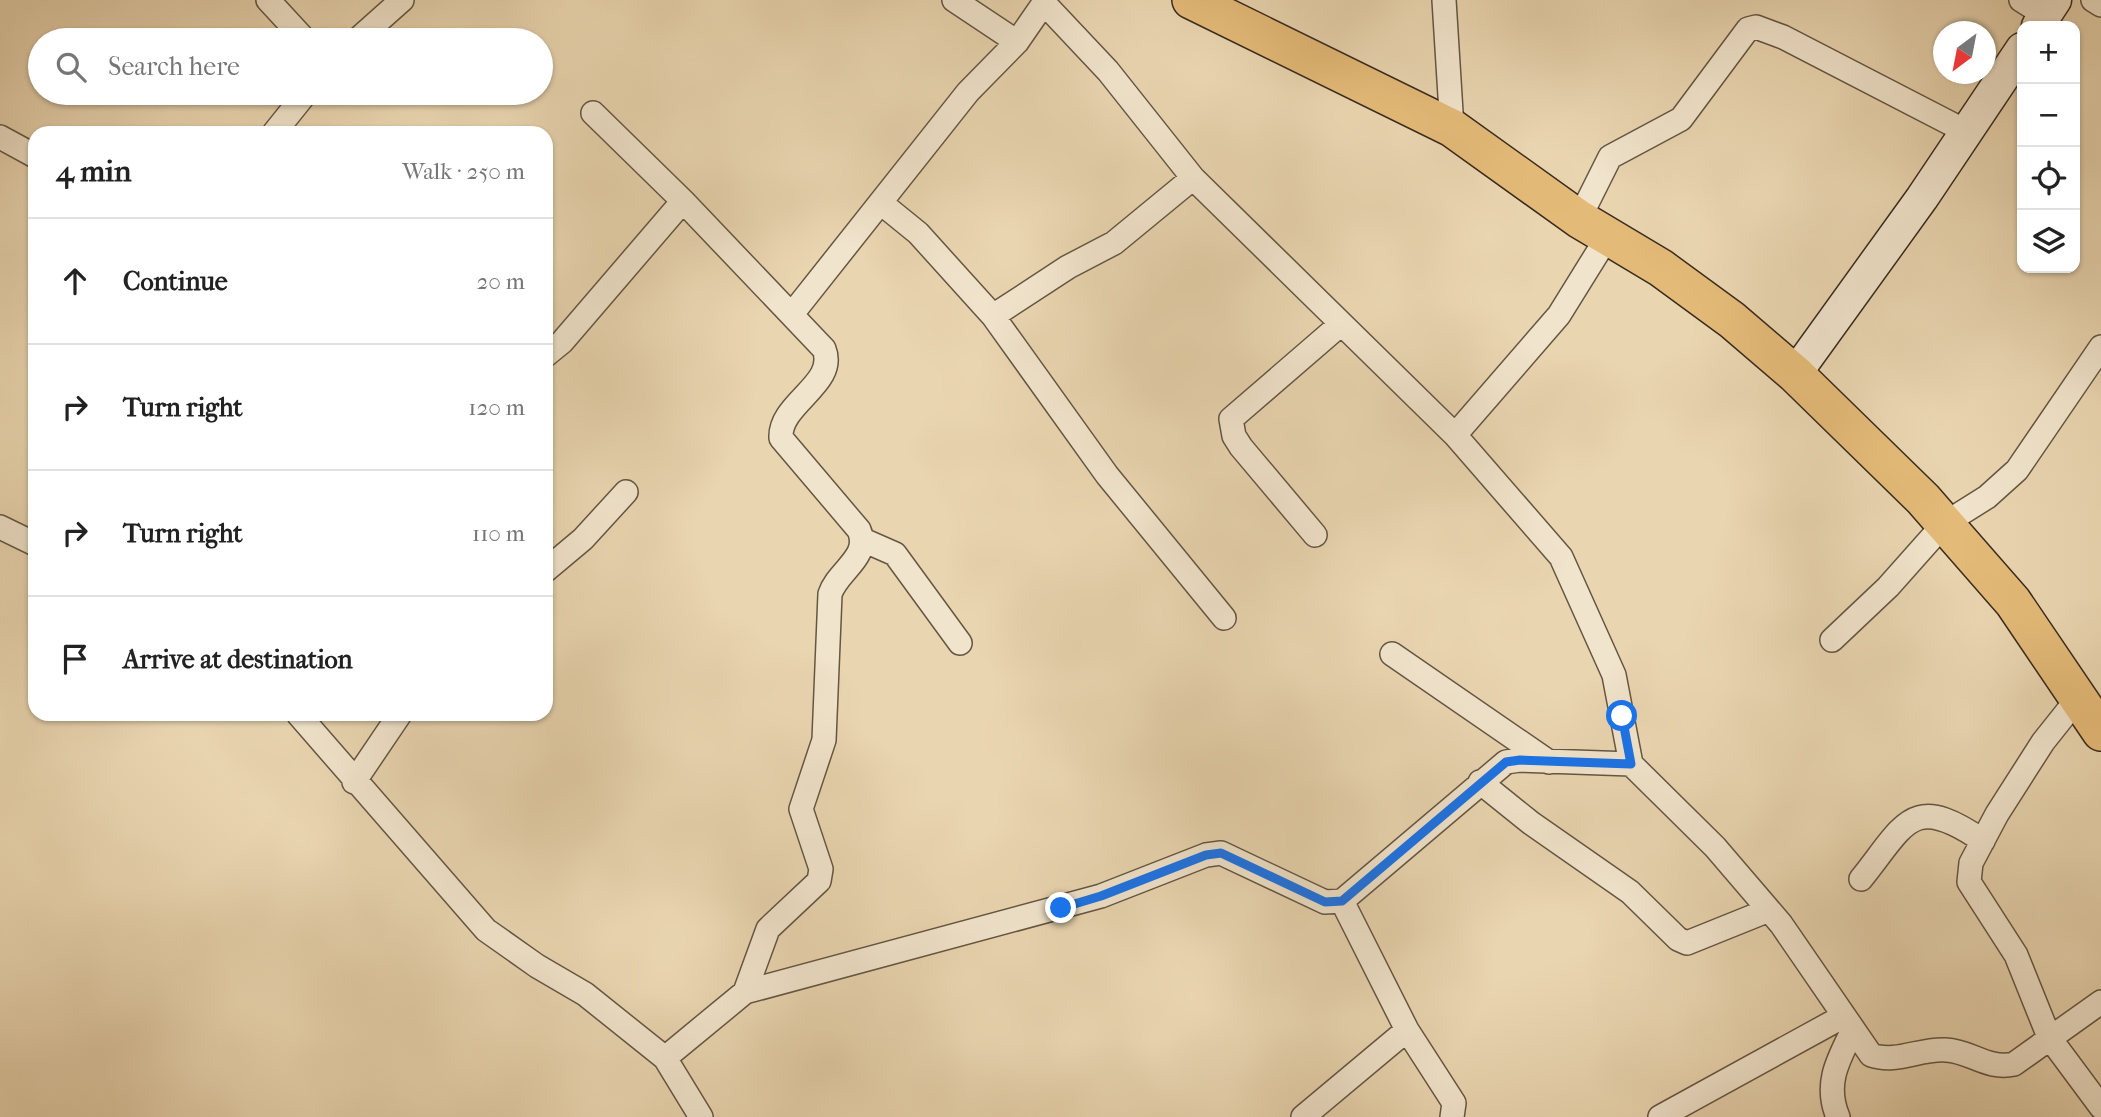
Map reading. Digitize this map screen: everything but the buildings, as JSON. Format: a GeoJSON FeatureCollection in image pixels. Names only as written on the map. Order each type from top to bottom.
{"type":"FeatureCollection","features":[{"type":"Feature","properties":{"kind":"main road"},"geometry":{"type":"LineString","coordinates":[[1191,0],[1452,128],[1593,228],[1681,283],[1795,374],[1944,524],[2012,602],[2101,732]]}},
{"type":"Feature","properties":{"kind":"street"},"geometry":{"type":"LineString","coordinates":[[268,0],[294,28]]}},
{"type":"Feature","properties":{"kind":"street"},"geometry":{"type":"LineString","coordinates":[[370,28],[402,0]]}},
{"type":"Feature","properties":{"kind":"street"},"geometry":{"type":"LineString","coordinates":[[954,0],[1017,42]]}},
{"type":"Feature","properties":{"kind":"street"},"geometry":{"type":"LineString","coordinates":[[1444,0],[1452,128]]}},
{"type":"Feature","properties":{"kind":"street"},"geometry":{"type":"LineString","coordinates":[[2093,0],[2101,5]]}},
{"type":"Feature","properties":{"kind":"street"},"geometry":{"type":"LineString","coordinates":[[792,314],[968,92],[1017,42],[1045,1],[1108,71],[1193,178],[1455,435],[1561,556],[1614,675],[1631,764],[1715,847],[1769,910],[1801,950],[1864,1048],[1879,1058],[1889,1059],[1949,1050],[2001,1067],[2014,1064],[2101,1002]]}},
{"type":"Feature","properties":{"kind":"street"},"geometry":{"type":"LineString","coordinates":[[1455,435],[1559,315],[1593,228],[1610,157],[1681,118],[1748,29],[1756,27],[1783,37],[1967,132]]}},
{"type":"Feature","properties":{"kind":"street"},"geometry":{"type":"LineString","coordinates":[[1795,374],[1967,132],[2017,57]]}},
{"type":"Feature","properties":{"kind":"street"},"geometry":{"type":"LineString","coordinates":[[280,126],[296,105]]}},
{"type":"Feature","properties":{"kind":"street"},"geometry":{"type":"LineString","coordinates":[[593,113],[683,201],[824,349],[828,358],[822,376],[785,417],[781,438],[863,540],[895,554],[960,643]]}},
{"type":"Feature","properties":{"kind":"street"},"geometry":{"type":"LineString","coordinates":[[0,137],[28,152]]}},
{"type":"Feature","properties":{"kind":"street"},"geometry":{"type":"LineString","coordinates":[[993,316],[1068,267],[1114,243],[1193,178]]}},
{"type":"Feature","properties":{"kind":"street"},"geometry":{"type":"LineString","coordinates":[[553,349],[683,201]]}},
{"type":"Feature","properties":{"kind":"street"},"geometry":{"type":"LineString","coordinates":[[881,203],[918,233],[993,316],[1107,475],[1224,618]]}},
{"type":"Feature","properties":{"kind":"street"},"geometry":{"type":"LineString","coordinates":[[1315,535],[1241,447],[1234,436],[1231,419],[1341,324]]}},
{"type":"Feature","properties":{"kind":"street"},"geometry":{"type":"LineString","coordinates":[[1832,640],[1888,587],[1944,524],[1987,497],[2017,470],[2101,349]]}},
{"type":"Feature","properties":{"kind":"street"},"geometry":{"type":"LineString","coordinates":[[553,564],[583,539],[626,492]]}},
{"type":"Feature","properties":{"kind":"street"},"geometry":{"type":"LineString","coordinates":[[0,527],[28,541]]}},
{"type":"Feature","properties":{"kind":"street"},"geometry":{"type":"LineString","coordinates":[[745,992],[768,929],[819,881],[821,869],[801,809],[824,740],[830,594],[833,585],[862,548],[863,540]]}},
{"type":"Feature","properties":{"kind":"street"},"geometry":{"type":"LineString","coordinates":[[1392,654],[1549,762]]}},
{"type":"Feature","properties":{"kind":"street"},"geometry":{"type":"LineString","coordinates":[[2078,698],[2043,742],[1983,841],[1972,863],[1969,882],[2016,954],[2049,1037],[2101,1107]]}},
{"type":"Feature","properties":{"kind":"street"},"geometry":{"type":"LineString","coordinates":[[304,721],[354,782],[486,930],[537,967],[585,994],[665,1058],[701,1117]]}},
{"type":"Feature","properties":{"kind":"street"},"geometry":{"type":"LineString","coordinates":[[354,782],[395,721]]}},
{"type":"Feature","properties":{"kind":"street"},"geometry":{"type":"LineString","coordinates":[[665,1058],[745,992],[1101,896],[1206,855],[1221,853],[1325,902],[1342,901],[1506,762],[1631,764]]}},
{"type":"Feature","properties":{"kind":"street"},"geometry":{"type":"LineString","coordinates":[[1480,782],[1531,823],[1607,875],[1678,939],[1687,943],[1769,910]]}},
{"type":"Feature","properties":{"kind":"street"},"geometry":{"type":"LineString","coordinates":[[1861,879],[1907,823],[1917,816],[1940,816],[1957,823],[1983,841]]}},
{"type":"Feature","properties":{"kind":"street"},"geometry":{"type":"LineString","coordinates":[[1342,901],[1407,1030],[1454,1103],[1452,1117]]}},
{"type":"Feature","properties":{"kind":"street"},"geometry":{"type":"LineString","coordinates":[[1660,1117],[1848,1023]]}},
{"type":"Feature","properties":{"kind":"street"},"geometry":{"type":"LineString","coordinates":[[1838,1117],[1830,1091],[1848,1023]]}},
{"type":"Feature","properties":{"kind":"street"},"geometry":{"type":"LineString","coordinates":[[1303,1117],[1407,1030]]}},
{"type":"Feature","properties":{"kind":"route"},"geometry":{"type":"LineString","coordinates":[[1061,908],[1101,896],[1206,855],[1221,853],[1325,902],[1342,901],[1355,893],[1506,762],[1520,760],[1631,764],[1622,716]]}}]}
